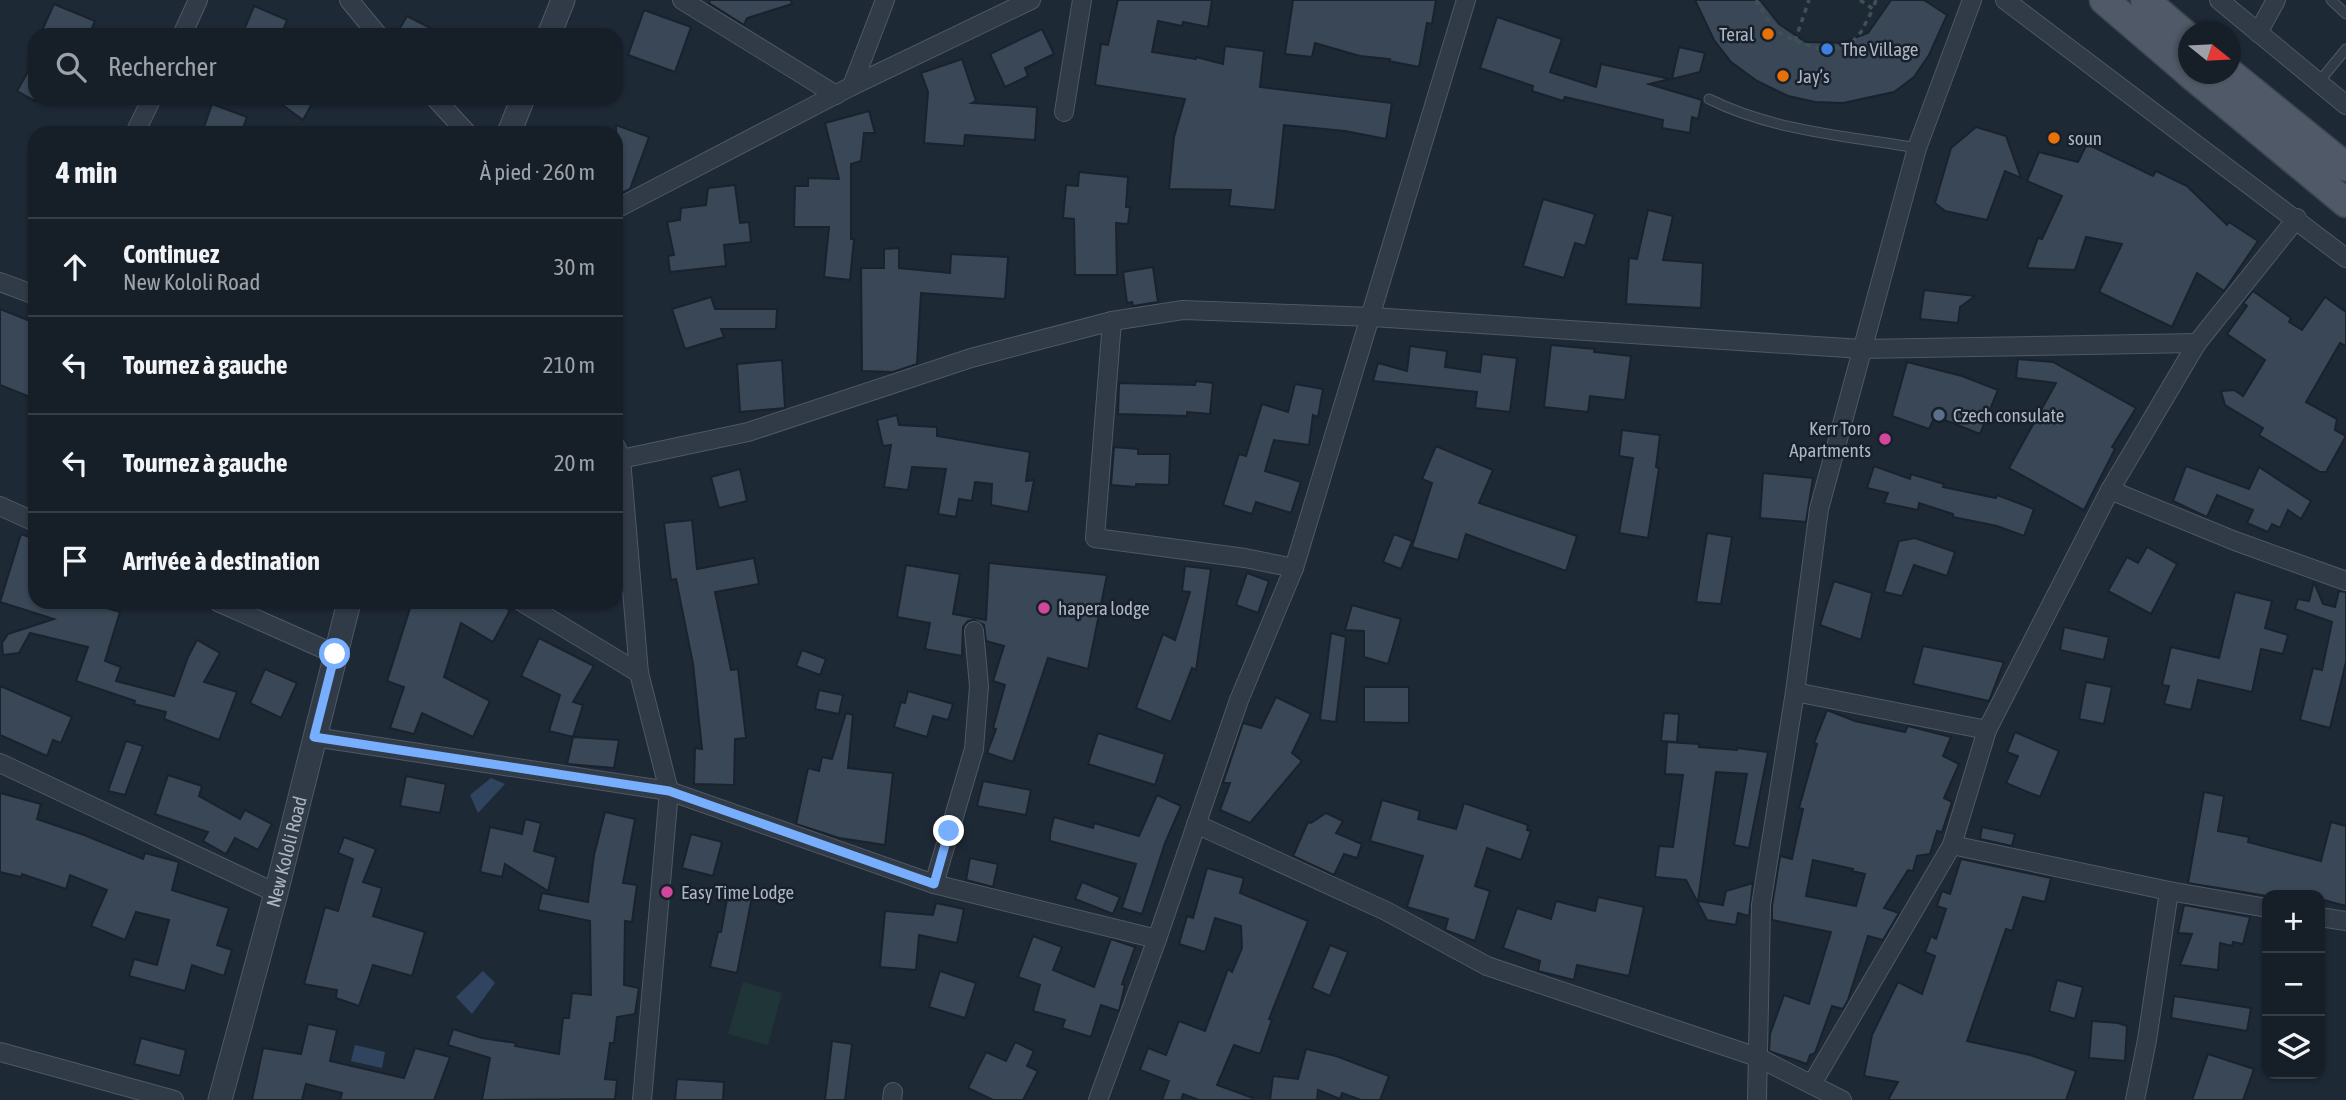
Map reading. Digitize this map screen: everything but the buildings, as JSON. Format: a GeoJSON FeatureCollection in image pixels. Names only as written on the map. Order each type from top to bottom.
{"type":"FeatureCollection","features":[{"type":"Feature","properties":{"kind":"main road"},"geometry":{"type":"LineString","coordinates":[[2104,0],[2178,64]]}},
{"type":"Feature","properties":{"kind":"main road"},"geometry":{"type":"LineString","coordinates":[[2145,0],[2178,28]]}},
{"type":"Feature","properties":{"kind":"main road"},"geometry":{"type":"LineString","coordinates":[[2241,81],[2346,167]]}},
{"type":"Feature","properties":{"kind":"main road"},"geometry":{"type":"LineString","coordinates":[[2202,84],[2346,203]]}},
{"type":"Feature","properties":{"kind":"street"},"geometry":{"type":"LineString","coordinates":[[185,28],[198,0]]}},
{"type":"Feature","properties":{"kind":"street"},"geometry":{"type":"LineString","coordinates":[[349,0],[372,28]]}},
{"type":"Feature","properties":{"kind":"street"},"geometry":{"type":"LineString","coordinates":[[552,28],[563,0]]}},
{"type":"Feature","properties":{"kind":"street"},"geometry":{"type":"LineString","coordinates":[[682,0],[844,90]]}},
{"type":"Feature","properties":{"kind":"street"},"geometry":{"type":"LineString","coordinates":[[844,90],[885,0]]}},
{"type":"Feature","properties":{"kind":"street"},"geometry":{"type":"LineString","coordinates":[[623,205],[844,90],[1031,0]]}},
{"type":"Feature","properties":{"kind":"street"},"geometry":{"type":"LineString","coordinates":[[1064,112],[1082,0]]}},
{"type":"Feature","properties":{"kind":"street"},"geometry":{"type":"LineString","coordinates":[[1098,1100],[1157,939],[1238,700],[1294,568],[1466,0]]}},
{"type":"Feature","properties":{"kind":"street"},"geometry":{"type":"LineString","coordinates":[[1757,1100],[1761,905],[1795,692],[1819,509],[1917,148],[1972,0]]}},
{"type":"Feature","properties":{"kind":"street"},"geometry":{"type":"LineString","coordinates":[[2005,0],[2297,218],[2346,258]]}},
{"type":"Feature","properties":{"kind":"street"},"geometry":{"type":"LineString","coordinates":[[2218,0],[2346,105]]}},
{"type":"Feature","properties":{"kind":"street"},"geometry":{"type":"LineString","coordinates":[[2258,33],[2276,0]]}},
{"type":"Feature","properties":{"kind":"street"},"geometry":{"type":"LineString","coordinates":[[138,126],[149,105]]}},
{"type":"Feature","properties":{"kind":"street"},"geometry":{"type":"LineString","coordinates":[[441,105],[461,126]]}},
{"type":"Feature","properties":{"kind":"street"},"geometry":{"type":"LineString","coordinates":[[512,126],[520,105]]}},
{"type":"Feature","properties":{"kind":"street"},"geometry":{"type":"LineString","coordinates":[[1812,1084],[1952,845],[1987,730],[2110,490],[2197,343],[2297,218]]}},
{"type":"Feature","properties":{"kind":"street"},"geometry":{"type":"LineString","coordinates":[[0,282],[28,292]]}},
{"type":"Feature","properties":{"kind":"street"},"geometry":{"type":"LineString","coordinates":[[623,452],[748,432],[971,358],[1112,321],[1182,310],[1372,317],[1863,349],[2197,343]]}},
{"type":"Feature","properties":{"kind":"street"},"geometry":{"type":"LineString","coordinates":[[1112,321],[1095,538],[1245,558],[1294,568]]}},
{"type":"Feature","properties":{"kind":"street"},"geometry":{"type":"LineString","coordinates":[[2110,490],[2235,541],[2346,581]]}},
{"type":"Feature","properties":{"kind":"street"},"geometry":{"type":"LineString","coordinates":[[623,505],[639,673],[669,791],[642,1100]]}},
{"type":"Feature","properties":{"kind":"street"},"geometry":{"type":"LineString","coordinates":[[0,506],[28,519]]}},
{"type":"Feature","properties":{"kind":"street"},"geometry":{"type":"LineString","coordinates":[[234,609],[335,654]]}},
{"type":"Feature","properties":{"kind":"street","name":"New Kololi Road"},"geometry":{"type":"LineString","coordinates":[[220,1100],[347,609]]}},
{"type":"Feature","properties":{"kind":"street"},"geometry":{"type":"LineString","coordinates":[[534,609],[639,673]]}},
{"type":"Feature","properties":{"kind":"street"},"geometry":{"type":"LineString","coordinates":[[934,884],[974,749],[979,686],[974,631]]}},
{"type":"Feature","properties":{"kind":"street"},"geometry":{"type":"LineString","coordinates":[[1795,692],[1987,730]]}},
{"type":"Feature","properties":{"kind":"street"},"geometry":{"type":"LineString","coordinates":[[314,737],[669,791],[934,884],[1157,939]]}},
{"type":"Feature","properties":{"kind":"street"},"geometry":{"type":"LineString","coordinates":[[0,763],[276,892]]}},
{"type":"Feature","properties":{"kind":"street"},"geometry":{"type":"LineString","coordinates":[[1196,824],[1386,911],[1487,966],[1757,1057],[1842,1100]]}},
{"type":"Feature","properties":{"kind":"street"},"geometry":{"type":"LineString","coordinates":[[1952,845],[2169,891],[2262,907]]}},
{"type":"Feature","properties":{"kind":"street"},"geometry":{"type":"LineString","coordinates":[[2134,1100],[2147,1040],[2169,891]]}},
{"type":"Feature","properties":{"kind":"street"},"geometry":{"type":"LineString","coordinates":[[2325,918],[2346,921]]}},
{"type":"Feature","properties":{"kind":"street"},"geometry":{"type":"LineString","coordinates":[[0,1052],[174,1100]]}},
{"type":"Feature","properties":{"kind":"lane"},"geometry":{"type":"LineString","coordinates":[[2331,0],[2346,14]]}},
{"type":"Feature","properties":{"kind":"lane"},"geometry":{"type":"LineString","coordinates":[[2318,82],[2346,49]]}},
{"type":"Feature","properties":{"kind":"lane"},"geometry":{"type":"LineString","coordinates":[[1709,99],[1735,112],[1778,125],[1917,148]]}},
{"type":"Feature","properties":{"kind":"path"},"geometry":{"type":"LineString","coordinates":[[1756,0],[1774,30],[1819,49],[1847,47],[1861,32],[1876,0]]}},
{"type":"Feature","properties":{"kind":"path"},"geometry":{"type":"LineString","coordinates":[[1795,41],[1809,0]]}},
{"type":"Feature","properties":{"kind":"path"},"geometry":{"type":"LineString","coordinates":[[1860,0],[1874,9]]}},
{"type":"Feature","properties":{"kind":"green space"},"geometry":{"type":"Polygon","coordinates":[[[743,982],[782,993],[768,1045],[728,1034],[743,982]]]}},
{"type":"Feature","properties":{"kind":"water"},"geometry":{"type":"Polygon","coordinates":[[[491,778],[505,784],[478,813],[470,795],[491,778]]]}},
{"type":"Feature","properties":{"kind":"water"},"geometry":{"type":"Polygon","coordinates":[[[483,971],[495,983],[472,1014],[456,997],[483,971]]]}},
{"type":"Feature","properties":{"kind":"water"},"geometry":{"type":"Polygon","coordinates":[[[355,1045],[385,1052],[382,1068],[351,1061],[355,1045]]]}},
{"type":"Feature","properties":{"kind":"place","name":"Teral"},"geometry":{"type":"Point","coordinates":[1768,34]}},
{"type":"Feature","properties":{"kind":"place","name":"The Village"},"geometry":{"type":"Point","coordinates":[1827,49]}},
{"type":"Feature","properties":{"kind":"place","name":"Jay’s"},"geometry":{"type":"Point","coordinates":[1783,76]}},
{"type":"Feature","properties":{"kind":"place","name":"soun"},"geometry":{"type":"Point","coordinates":[2054,138]}},
{"type":"Feature","properties":{"kind":"place","name":"Czech consulate"},"geometry":{"type":"Point","coordinates":[1939,415]}},
{"type":"Feature","properties":{"kind":"place","name":"Kerr Toro Apartments"},"geometry":{"type":"Point","coordinates":[1885,439]}},
{"type":"Feature","properties":{"kind":"place","name":"hapera lodge"},"geometry":{"type":"Point","coordinates":[1044,608]}},
{"type":"Feature","properties":{"kind":"place","name":"Easy Time Lodge"},"geometry":{"type":"Point","coordinates":[667,892]}},
{"type":"Feature","properties":{"kind":"route"},"geometry":{"type":"LineString","coordinates":[[335,654],[314,737],[669,791],[934,884],[949,831]]}}]}
